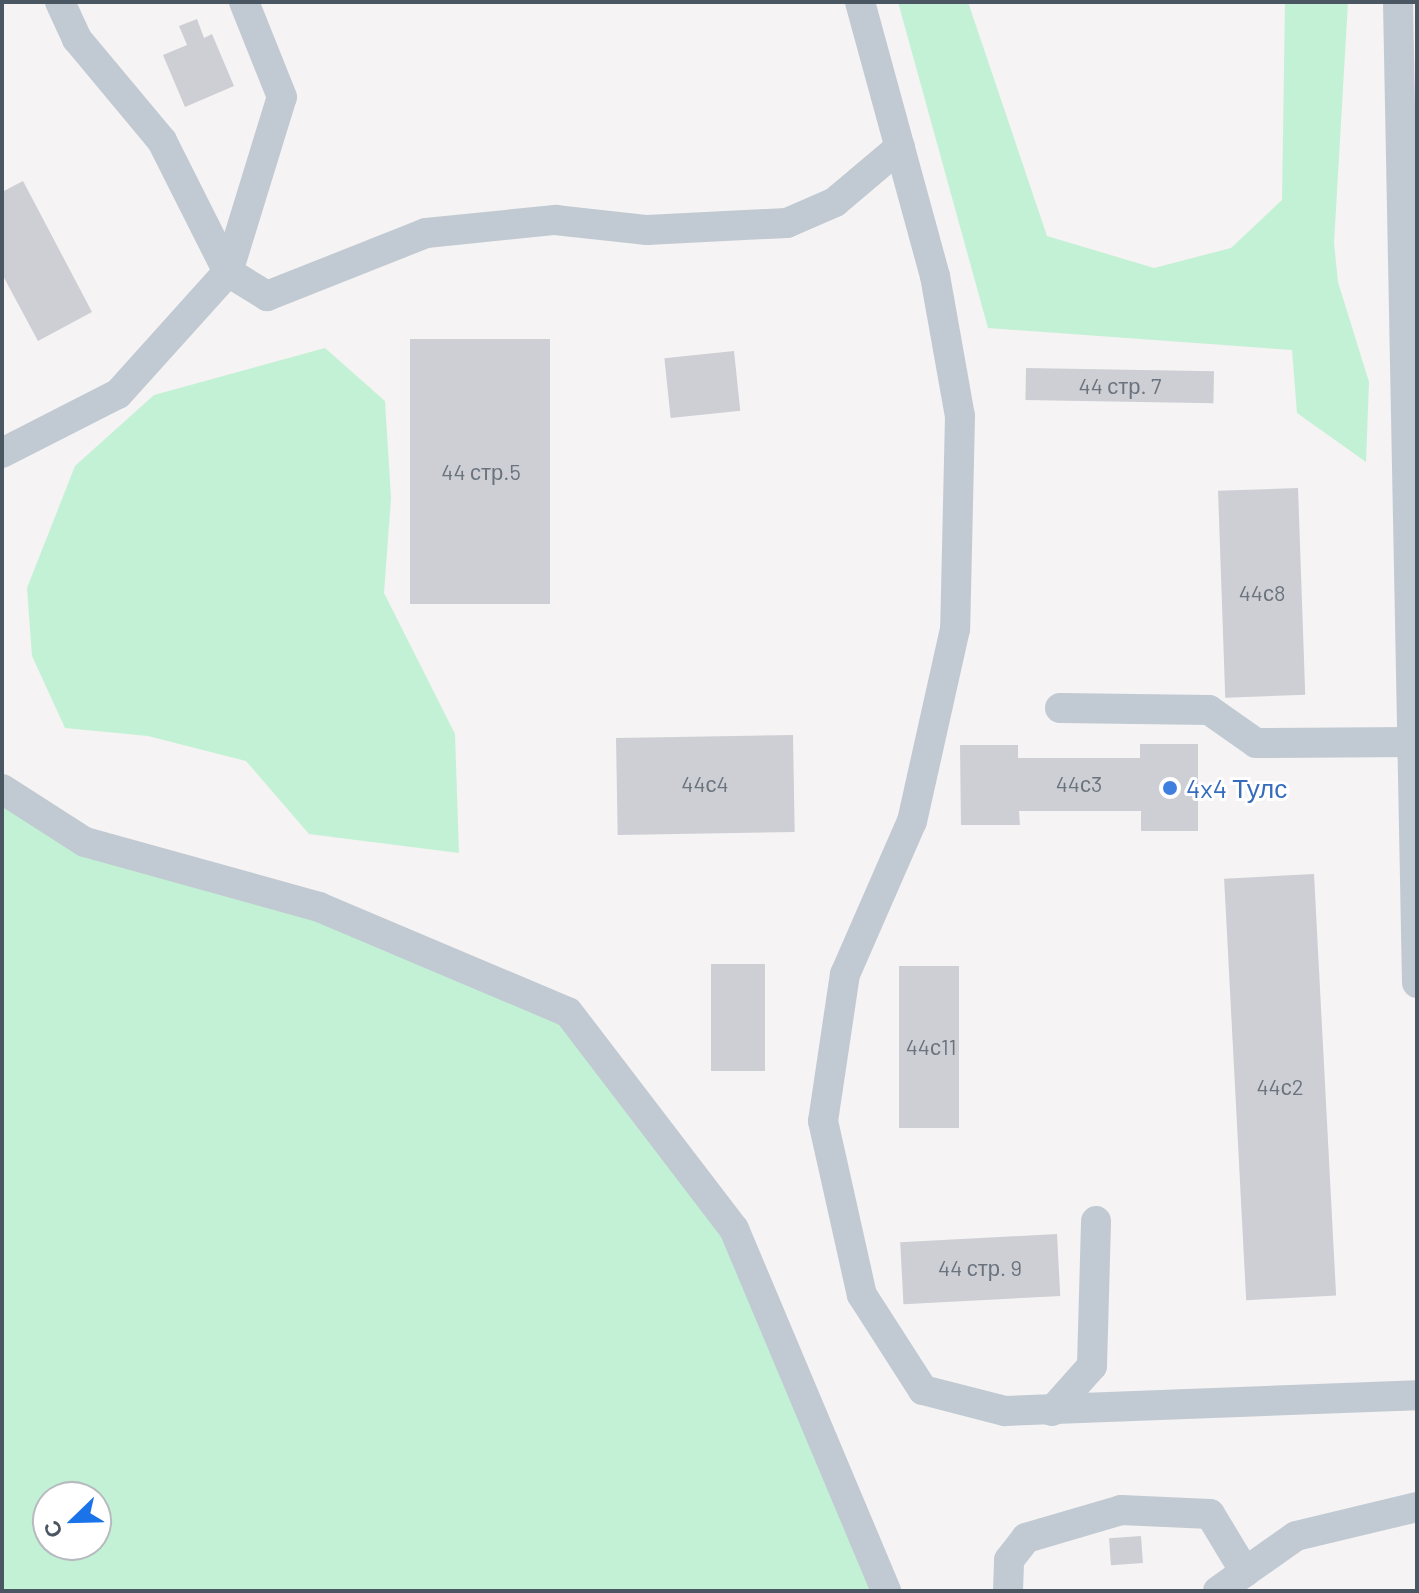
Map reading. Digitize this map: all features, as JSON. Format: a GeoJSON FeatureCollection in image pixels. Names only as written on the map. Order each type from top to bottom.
{"type":"FeatureCollection","features":[{"type":"Feature","properties":{"kind":"street"},"geometry":{"type":"LineString","coordinates":[[60,2],[77,39],[162,141],[228,272],[267,296],[426,233],[555,220],[647,230],[787,223],[835,202],[900,147]]}},
{"type":"Feature","properties":{"kind":"street"},"geometry":{"type":"LineString","coordinates":[[2,453],[118,394],[228,272],[282,97],[244,2]]}},
{"type":"Feature","properties":{"kind":"street"},"geometry":{"type":"LineString","coordinates":[[860,2],[935,276],[960,416],[955,629],[912,821],[845,974],[823,1121],[862,1295],[923,1390],[1005,1411],[1052,1411],[1180,1399],[1417,1395]]}},
{"type":"Feature","properties":{"kind":"street"},"geometry":{"type":"LineString","coordinates":[[1398,2],[1417,983]]}},
{"type":"Feature","properties":{"kind":"street"},"geometry":{"type":"LineString","coordinates":[[1060,708],[1209,710],[1256,743],[1411,742]]}},
{"type":"Feature","properties":{"kind":"street"},"geometry":{"type":"LineString","coordinates":[[2,789],[85,842],[319,907],[568,1012],[734,1229],[886,1591]]}},
{"type":"Feature","properties":{"kind":"street"},"geometry":{"type":"LineString","coordinates":[[1052,1411],[1092,1366],[1096,1221]]}},
{"type":"Feature","properties":{"kind":"street"},"geometry":{"type":"LineString","coordinates":[[1218,1591],[1296,1536],[1417,1507]]}},
{"type":"Feature","properties":{"kind":"street"},"geometry":{"type":"LineString","coordinates":[[1008,1591],[1009,1560],[1026,1538],[1121,1510],[1210,1514],[1245,1572]]}},
{"type":"Feature","properties":{"kind":"green space"},"geometry":{"type":"Polygon","coordinates":[[[898,2],[968,2],[1047,236],[1154,268],[1231,248],[1282,200],[1285,2],[1348,2],[1334,243],[1338,282],[1369,382],[1366,462],[1297,413],[1292,350],[988,328],[898,2]]]}},
{"type":"Feature","properties":{"kind":"green space"},"geometry":{"type":"Polygon","coordinates":[[[325,348],[385,401],[391,498],[384,593],[455,734],[459,853],[309,834],[246,761],[148,736],[65,728],[32,656],[27,588],[75,466],[154,395],[325,348]]]}},
{"type":"Feature","properties":{"kind":"green space"},"geometry":{"type":"Polygon","coordinates":[[[2,789],[85,842],[319,907],[568,1012],[734,1229],[886,1591],[2,1591],[2,789]]]}},
{"type":"Feature","properties":{"kind":"building"},"geometry":{"type":"Polygon","coordinates":[[[197,19],[204,38],[212,34],[234,86],[185,107],[163,55],[187,45],[179,26],[197,19]]]}},
{"type":"Feature","properties":{"kind":"building"},"geometry":{"type":"Polygon","coordinates":[[[23,181],[92,312],[38,341],[2,274],[2,192],[23,181]]]}},
{"type":"Feature","properties":{"kind":"building"},"geometry":{"type":"Polygon","coordinates":[[[410,339],[550,339],[550,604],[410,604],[410,339]]]}},
{"type":"Feature","properties":{"kind":"building"},"geometry":{"type":"Polygon","coordinates":[[[734,351],[740,411],[671,418],[664,358],[734,351]]]}},
{"type":"Feature","properties":{"kind":"building"},"geometry":{"type":"Polygon","coordinates":[[[1026,368],[1214,371],[1213,403],[1025,400],[1026,368]]]}},
{"type":"Feature","properties":{"kind":"building"},"geometry":{"type":"Polygon","coordinates":[[[1298,488],[1305,695],[1225,698],[1218,491],[1298,488]]]}},
{"type":"Feature","properties":{"kind":"building"},"geometry":{"type":"Polygon","coordinates":[[[793,735],[795,832],[618,835],[616,738],[793,735]]]}},
{"type":"Feature","properties":{"kind":"building"},"geometry":{"type":"Polygon","coordinates":[[[1140,744],[1198,744],[1198,831],[1141,831],[1141,811],[1019,811],[1020,825],[961,825],[960,745],[1018,745],[1018,758],[1140,758],[1140,744]]]}},
{"type":"Feature","properties":{"kind":"building"},"geometry":{"type":"Polygon","coordinates":[[[1314,874],[1336,1295],[1246,1300],[1224,879],[1314,874]]]}},
{"type":"Feature","properties":{"kind":"building"},"geometry":{"type":"Polygon","coordinates":[[[711,964],[765,964],[765,1071],[711,1071],[711,964]]]}},
{"type":"Feature","properties":{"kind":"building"},"geometry":{"type":"Polygon","coordinates":[[[899,966],[959,966],[959,1128],[899,1128],[899,966]]]}},
{"type":"Feature","properties":{"kind":"building"},"geometry":{"type":"Polygon","coordinates":[[[1057,1234],[1060,1296],[903,1304],[900,1242],[1057,1234]]]}},
{"type":"Feature","properties":{"kind":"building"},"geometry":{"type":"Polygon","coordinates":[[[1141,1536],[1143,1563],[1111,1565],[1109,1538],[1141,1536]]]}},
{"type":"Feature","properties":{"kind":"place","name":"4x4 Тулс"},"geometry":{"type":"Point","coordinates":[1170,788]}}]}
